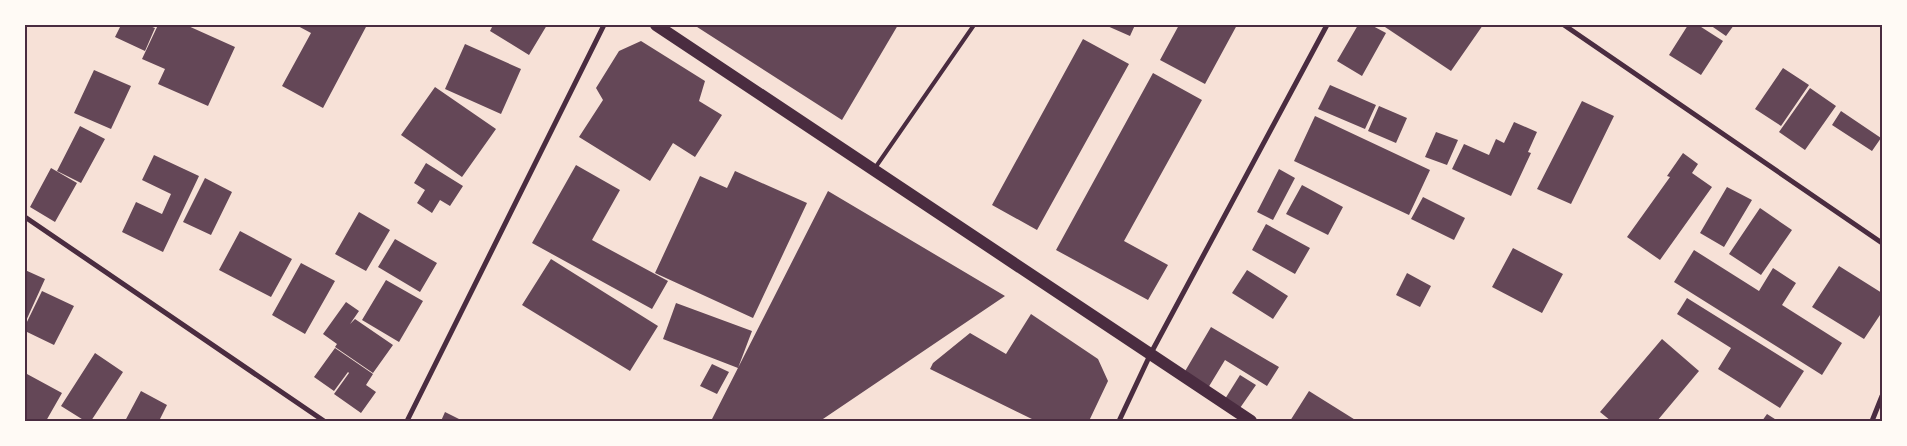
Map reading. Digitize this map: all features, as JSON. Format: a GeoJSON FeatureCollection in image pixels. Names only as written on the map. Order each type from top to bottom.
{"type":"FeatureCollection","features":[{"type":"Feature","properties":{"kind":"main road"},"geometry":{"type":"LineString","coordinates":[[656,25],[1251,421]]}},
{"type":"Feature","properties":{"kind":"street"},"geometry":{"type":"LineString","coordinates":[[407,421],[604,25]]}},
{"type":"Feature","properties":{"kind":"street"},"geometry":{"type":"LineString","coordinates":[[1119,421],[1151,353],[1327,25]]}},
{"type":"Feature","properties":{"kind":"street"},"geometry":{"type":"LineString","coordinates":[[1564,25],[1882,243]]}},
{"type":"Feature","properties":{"kind":"street"},"geometry":{"type":"LineString","coordinates":[[25,217],[324,421]]}},
{"type":"Feature","properties":{"kind":"street"},"geometry":{"type":"LineString","coordinates":[[1872,421],[1882,396]]}},
{"type":"Feature","properties":{"kind":"lane"},"geometry":{"type":"LineString","coordinates":[[873,170],[974,25]]}},
{"type":"Feature","properties":{"kind":"building"},"geometry":{"type":"Polygon","coordinates":[[[121,25],[147,25],[155,28],[145,51],[115,37],[121,25]]]}},
{"type":"Feature","properties":{"kind":"building"},"geometry":{"type":"Polygon","coordinates":[[[158,25],[186,25],[235,47],[208,106],[158,84],[165,69],[142,59],[158,25]]]}},
{"type":"Feature","properties":{"kind":"building"},"geometry":{"type":"Polygon","coordinates":[[[296,25],[367,25],[323,108],[282,86],[311,33],[296,25]]]}},
{"type":"Feature","properties":{"kind":"building"},"geometry":{"type":"Polygon","coordinates":[[[493,25],[547,25],[529,55],[490,31],[493,25]]]}},
{"type":"Feature","properties":{"kind":"building"},"geometry":{"type":"Polygon","coordinates":[[[694,25],[898,25],[842,120],[694,25]]]}},
{"type":"Feature","properties":{"kind":"building"},"geometry":{"type":"Polygon","coordinates":[[[1105,25],[1135,25],[1130,36],[1105,25]]]}},
{"type":"Feature","properties":{"kind":"building"},"geometry":{"type":"Polygon","coordinates":[[[1179,25],[1237,25],[1205,84],[1160,60],[1179,25]]]}},
{"type":"Feature","properties":{"kind":"building"},"geometry":{"type":"Polygon","coordinates":[[[1358,25],[1371,25],[1386,33],[1362,76],[1337,61],[1358,25]]]}},
{"type":"Feature","properties":{"kind":"building"},"geometry":{"type":"Polygon","coordinates":[[[1382,25],[1483,25],[1451,71],[1382,25]]]}},
{"type":"Feature","properties":{"kind":"building"},"geometry":{"type":"Polygon","coordinates":[[[1688,25],[1698,25],[1723,41],[1701,75],[1669,55],[1688,25]]]}},
{"type":"Feature","properties":{"kind":"building"},"geometry":{"type":"Polygon","coordinates":[[[1710,25],[1734,25],[1726,36],[1710,25]]]}},
{"type":"Feature","properties":{"kind":"building"},"geometry":{"type":"Polygon","coordinates":[[[1083,39],[1129,64],[1037,230],[992,205],[1083,39]]]}},
{"type":"Feature","properties":{"kind":"building"},"geometry":{"type":"Polygon","coordinates":[[[641,41],[705,81],[699,101],[722,115],[695,157],[673,143],[650,181],[579,137],[603,100],[596,88],[619,51],[641,41]]]}},
{"type":"Feature","properties":{"kind":"building"},"geometry":{"type":"Polygon","coordinates":[[[465,44],[521,69],[501,114],[445,89],[465,44]]]}},
{"type":"Feature","properties":{"kind":"building"},"geometry":{"type":"Polygon","coordinates":[[[1783,68],[1809,85],[1781,126],[1755,109],[1783,68]]]}},
{"type":"Feature","properties":{"kind":"building"},"geometry":{"type":"Polygon","coordinates":[[[94,70],[131,86],[111,129],[74,113],[94,70]]]}},
{"type":"Feature","properties":{"kind":"building"},"geometry":{"type":"Polygon","coordinates":[[[1153,73],[1202,100],[1124,241],[1168,265],[1148,300],[1056,250],[1153,73]]]}},
{"type":"Feature","properties":{"kind":"building"},"geometry":{"type":"Polygon","coordinates":[[[1330,85],[1376,105],[1365,129],[1318,109],[1330,85]]]}},
{"type":"Feature","properties":{"kind":"building"},"geometry":{"type":"Polygon","coordinates":[[[435,87],[496,129],[462,177],[401,135],[435,87]]]}},
{"type":"Feature","properties":{"kind":"building"},"geometry":{"type":"Polygon","coordinates":[[[1810,88],[1836,106],[1805,150],[1779,132],[1810,88]]]}},
{"type":"Feature","properties":{"kind":"building"},"geometry":{"type":"Polygon","coordinates":[[[1582,101],[1614,116],[1571,204],[1537,189],[1582,101]]]}},
{"type":"Feature","properties":{"kind":"building"},"geometry":{"type":"Polygon","coordinates":[[[1379,106],[1407,118],[1396,143],[1368,131],[1379,106]]]}},
{"type":"Feature","properties":{"kind":"building"},"geometry":{"type":"Polygon","coordinates":[[[1841,111],[1881,138],[1872,151],[1832,125],[1841,111]]]}},
{"type":"Feature","properties":{"kind":"building"},"geometry":{"type":"Polygon","coordinates":[[[1315,116],[1430,170],[1409,215],[1294,161],[1315,116]]]}},
{"type":"Feature","properties":{"kind":"building"},"geometry":{"type":"Polygon","coordinates":[[[1514,122],[1537,132],[1528,152],[1531,153],[1511,196],[1452,169],[1464,144],[1489,155],[1496,139],[1504,143],[1514,122]]]}},
{"type":"Feature","properties":{"kind":"building"},"geometry":{"type":"Polygon","coordinates":[[[80,126],[105,139],[81,183],[57,171],[80,126]]]}},
{"type":"Feature","properties":{"kind":"building"},"geometry":{"type":"Polygon","coordinates":[[[1436,132],[1458,140],[1447,165],[1425,157],[1436,132]]]}},
{"type":"Feature","properties":{"kind":"building"},"geometry":{"type":"Polygon","coordinates":[[[1683,153],[1698,164],[1692,173],[1712,187],[1660,260],[1627,237],[1670,177],[1667,176],[1683,153]]]}},
{"type":"Feature","properties":{"kind":"building"},"geometry":{"type":"Polygon","coordinates":[[[154,155],[199,176],[163,252],[122,232],[136,202],[162,214],[171,194],[142,180],[154,155]]]}},
{"type":"Feature","properties":{"kind":"building"},"geometry":{"type":"Polygon","coordinates":[[[426,163],[463,186],[450,206],[440,200],[432,213],[417,203],[425,190],[414,183],[426,163]]]}},
{"type":"Feature","properties":{"kind":"building"},"geometry":{"type":"Polygon","coordinates":[[[576,165],[620,190],[592,240],[668,281],[652,309],[532,243],[576,165]]]}},
{"type":"Feature","properties":{"kind":"building"},"geometry":{"type":"Polygon","coordinates":[[[51,168],[77,183],[55,222],[30,207],[51,168]]]}},
{"type":"Feature","properties":{"kind":"building"},"geometry":{"type":"Polygon","coordinates":[[[1279,169],[1295,178],[1273,220],[1257,212],[1279,169]]]}},
{"type":"Feature","properties":{"kind":"building"},"geometry":{"type":"Polygon","coordinates":[[[735,171],[807,203],[753,318],[655,273],[700,176],[727,188],[735,171]]]}},
{"type":"Feature","properties":{"kind":"building"},"geometry":{"type":"Polygon","coordinates":[[[205,178],[232,192],[211,235],[183,222],[205,178]]]}},
{"type":"Feature","properties":{"kind":"building"},"geometry":{"type":"Polygon","coordinates":[[[1302,185],[1343,207],[1328,235],[1286,214],[1302,185]]]}},
{"type":"Feature","properties":{"kind":"building"},"geometry":{"type":"Polygon","coordinates":[[[1727,187],[1752,200],[1724,247],[1700,233],[1727,187]]]}},
{"type":"Feature","properties":{"kind":"building"},"geometry":{"type":"Polygon","coordinates":[[[828,191],[1005,296],[820,421],[711,421],[828,191]]]}},
{"type":"Feature","properties":{"kind":"building"},"geometry":{"type":"Polygon","coordinates":[[[1423,197],[1465,218],[1454,240],[1411,219],[1423,197]]]}},
{"type":"Feature","properties":{"kind":"building"},"geometry":{"type":"Polygon","coordinates":[[[1760,208],[1792,230],[1761,275],[1729,254],[1760,208]]]}},
{"type":"Feature","properties":{"kind":"building"},"geometry":{"type":"Polygon","coordinates":[[[359,212],[390,230],[366,271],[335,254],[359,212]]]}},
{"type":"Feature","properties":{"kind":"building"},"geometry":{"type":"Polygon","coordinates":[[[1266,224],[1310,248],[1295,274],[1252,250],[1266,224]]]}},
{"type":"Feature","properties":{"kind":"building"},"geometry":{"type":"Polygon","coordinates":[[[240,231],[292,259],[271,297],[219,270],[240,231]]]}},
{"type":"Feature","properties":{"kind":"building"},"geometry":{"type":"Polygon","coordinates":[[[395,239],[437,263],[420,292],[378,267],[395,239]]]}},
{"type":"Feature","properties":{"kind":"building"},"geometry":{"type":"Polygon","coordinates":[[[1513,248],[1563,274],[1542,313],[1492,287],[1513,248]]]}},
{"type":"Feature","properties":{"kind":"building"},"geometry":{"type":"Polygon","coordinates":[[[1694,250],[1759,291],[1773,268],[1796,283],[1782,305],[1842,343],[1822,375],[1674,282],[1694,250]]]}},
{"type":"Feature","properties":{"kind":"building"},"geometry":{"type":"Polygon","coordinates":[[[551,259],[658,326],[630,371],[522,305],[551,259]]]}},
{"type":"Feature","properties":{"kind":"building"},"geometry":{"type":"Polygon","coordinates":[[[301,263],[335,281],[305,334],[272,315],[301,263]]]}},
{"type":"Feature","properties":{"kind":"building"},"geometry":{"type":"Polygon","coordinates":[[[1839,266],[1882,293],[1882,312],[1864,339],[1812,307],[1839,266]]]}},
{"type":"Feature","properties":{"kind":"building"},"geometry":{"type":"Polygon","coordinates":[[[25,270],[45,279],[25,323],[25,270]]]}},
{"type":"Feature","properties":{"kind":"building"},"geometry":{"type":"Polygon","coordinates":[[[1247,270],[1288,296],[1273,319],[1232,293],[1247,270]]]}},
{"type":"Feature","properties":{"kind":"building"},"geometry":{"type":"Polygon","coordinates":[[[1407,273],[1431,286],[1420,307],[1396,295],[1407,273]]]}},
{"type":"Feature","properties":{"kind":"building"},"geometry":{"type":"Polygon","coordinates":[[[386,280],[423,301],[399,342],[362,320],[386,280]]]}},
{"type":"Feature","properties":{"kind":"building"},"geometry":{"type":"Polygon","coordinates":[[[42,291],[74,306],[54,345],[25,331],[25,326],[42,291]]]}},
{"type":"Feature","properties":{"kind":"building"},"geometry":{"type":"Polygon","coordinates":[[[1687,298],[1804,371],[1780,408],[1718,369],[1731,348],[1677,314],[1687,298]]]}},
{"type":"Feature","properties":{"kind":"building"},"geometry":{"type":"Polygon","coordinates":[[[346,302],[359,311],[350,324],[355,319],[393,345],[373,373],[335,347],[337,344],[323,334],[346,302]]]}},
{"type":"Feature","properties":{"kind":"building"},"geometry":{"type":"Polygon","coordinates":[[[676,303],[752,331],[738,368],[663,339],[676,303]]]}},
{"type":"Feature","properties":{"kind":"building"},"geometry":{"type":"Polygon","coordinates":[[[1031,314],[1098,359],[1108,381],[1089,421],[1036,421],[930,369],[933,363],[970,333],[1006,354],[1031,314]]]}},
{"type":"Feature","properties":{"kind":"building"},"geometry":{"type":"Polygon","coordinates":[[[1211,327],[1279,367],[1267,386],[1225,360],[1208,388],[1184,373],[1211,327]]]}},
{"type":"Feature","properties":{"kind":"building"},"geometry":{"type":"Polygon","coordinates":[[[1662,339],[1699,371],[1657,421],[1611,421],[1600,412],[1662,339]]]}},
{"type":"Feature","properties":{"kind":"building"},"geometry":{"type":"Polygon","coordinates":[[[335,348],[373,374],[366,385],[376,392],[361,413],[334,394],[348,372],[334,391],[314,377],[335,348]]]}},
{"type":"Feature","properties":{"kind":"building"},"geometry":{"type":"Polygon","coordinates":[[[95,353],[123,372],[91,421],[85,421],[61,406],[95,353]]]}},
{"type":"Feature","properties":{"kind":"building"},"geometry":{"type":"Polygon","coordinates":[[[712,364],[729,372],[717,394],[700,386],[712,364]]]}},
{"type":"Feature","properties":{"kind":"building"},"geometry":{"type":"Polygon","coordinates":[[[27,374],[62,393],[46,421],[25,421],[27,374]]]}},
{"type":"Feature","properties":{"kind":"building"},"geometry":{"type":"Polygon","coordinates":[[[1240,375],[1256,385],[1240,408],[1225,399],[1240,375]]]}},
{"type":"Feature","properties":{"kind":"building"},"geometry":{"type":"Polygon","coordinates":[[[141,391],[167,405],[159,421],[125,421],[141,391]]]}},
{"type":"Feature","properties":{"kind":"building"},"geometry":{"type":"Polygon","coordinates":[[[1309,391],[1357,421],[1290,421],[1309,391]]]}},
{"type":"Feature","properties":{"kind":"building"},"geometry":{"type":"Polygon","coordinates":[[[445,412],[463,421],[441,421],[445,412]]]}},
{"type":"Feature","properties":{"kind":"building"},"geometry":{"type":"Polygon","coordinates":[[[1767,414],[1778,421],[1762,421],[1767,414]]]}}]}
